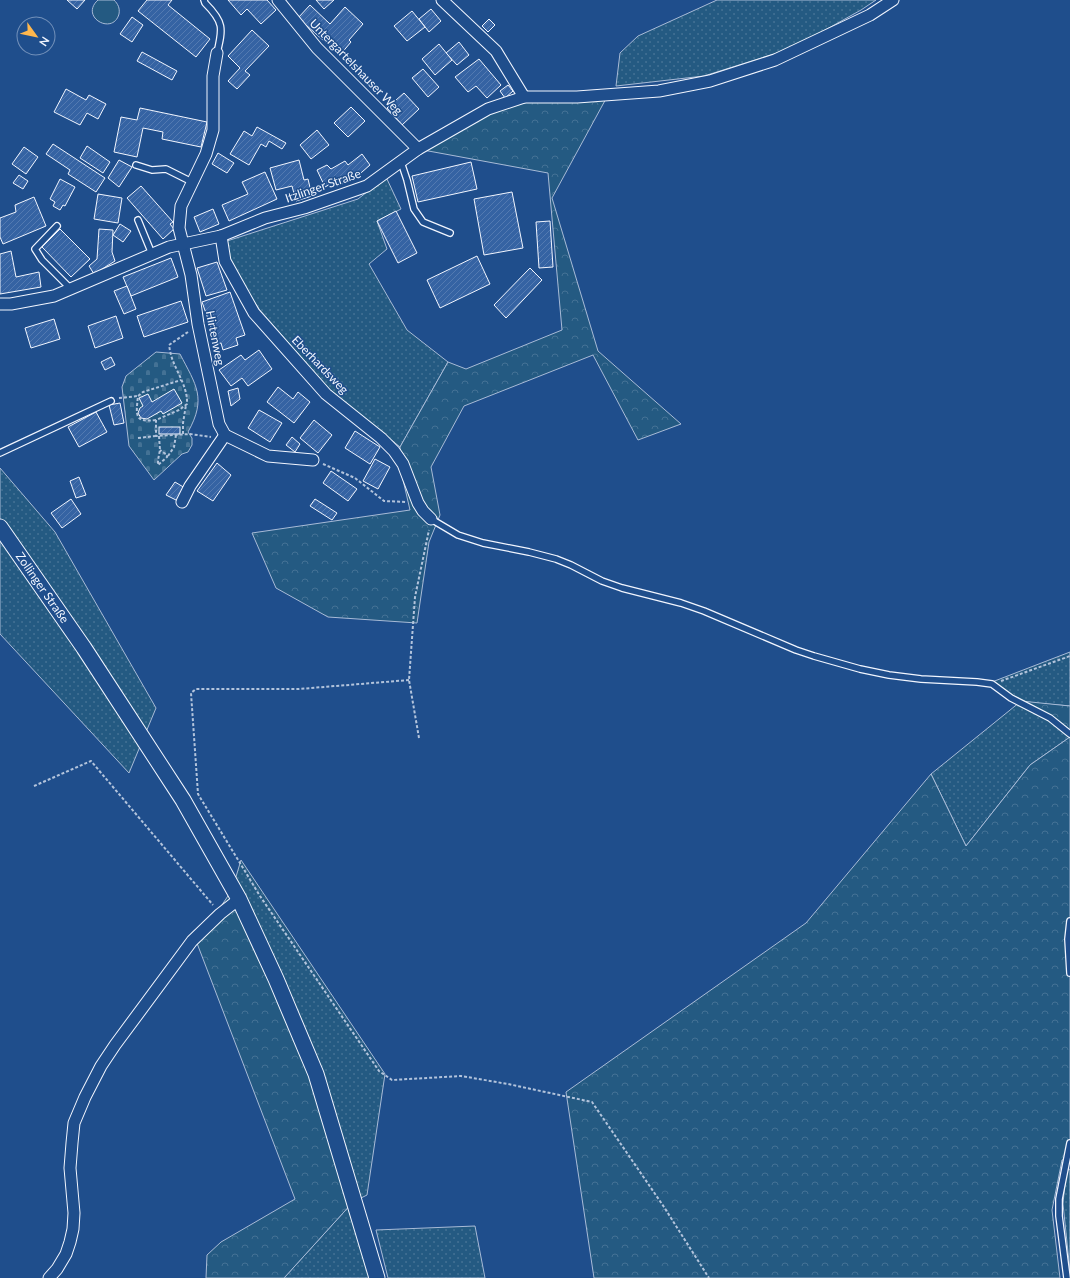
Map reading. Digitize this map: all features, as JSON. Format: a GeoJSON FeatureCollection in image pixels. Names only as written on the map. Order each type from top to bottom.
{"type":"FeatureCollection","features":[{"type":"Feature","properties":{"kind":"main road","name":"Zollinger Straße"},"geometry":{"type":"LineString","coordinates":[[0,527],[84,648],[183,800],[239,899],[276,979],[316,1074],[377,1278]]}},
{"type":"Feature","properties":{"kind":"street","name":"Untergartelshauser Weg"},"geometry":{"type":"LineString","coordinates":[[278,0],[318,48],[418,149]]}},
{"type":"Feature","properties":{"kind":"street"},"geometry":{"type":"LineString","coordinates":[[442,0],[496,51],[524,97]]}},
{"type":"Feature","properties":{"kind":"street","name":"Itzlinger Straße"},"geometry":{"type":"LineString","coordinates":[[0,304],[11,304],[54,296],[169,247],[221,236],[265,218],[304,208],[367,186],[418,149],[488,109],[524,97],[577,97],[659,90],[710,81],[775,60],[870,15],[893,0]]}},
{"type":"Feature","properties":{"kind":"street"},"geometry":{"type":"LineString","coordinates":[[184,244],[179,228],[181,206],[206,154],[213,130],[213,76],[217,53]]}},
{"type":"Feature","properties":{"kind":"street","name":"Eberhardsweg"},"geometry":{"type":"LineString","coordinates":[[221,236],[226,261],[254,313],[326,394],[381,438],[394,451],[403,464],[418,503],[431,519]]}},
{"type":"Feature","properties":{"kind":"street","name":"Hirtenweg"},"geometry":{"type":"LineString","coordinates":[[184,244],[191,275],[198,324],[219,424],[225,435]]}},
{"type":"Feature","properties":{"kind":"street"},"geometry":{"type":"LineString","coordinates":[[182,502],[190,486],[225,435],[268,456],[313,460]]}},
{"type":"Feature","properties":{"kind":"street"},"geometry":{"type":"LineString","coordinates":[[49,1278],[57,1269],[66,1254],[73,1229],[74,1213],[70,1168],[72,1143],[74,1122],[85,1097],[101,1066],[156,988],[192,941],[220,914],[239,899]]}},
{"type":"Feature","properties":{"kind":"lane"},"geometry":{"type":"LineString","coordinates":[[204,0],[219,19],[221,24],[217,53]]}},
{"type":"Feature","properties":{"kind":"lane"},"geometry":{"type":"LineString","coordinates":[[401,162],[414,209],[423,222],[450,233]]}},
{"type":"Feature","properties":{"kind":"lane"},"geometry":{"type":"LineString","coordinates":[[136,165],[152,170],[166,168],[192,182]]}},
{"type":"Feature","properties":{"kind":"lane"},"geometry":{"type":"LineString","coordinates":[[138,220],[152,254]]}},
{"type":"Feature","properties":{"kind":"lane"},"geometry":{"type":"LineString","coordinates":[[57,226],[35,249],[42,260],[71,289]]}},
{"type":"Feature","properties":{"kind":"lane"},"geometry":{"type":"LineString","coordinates":[[0,453],[110,401]]}},
{"type":"Feature","properties":{"kind":"lane"},"geometry":{"type":"LineString","coordinates":[[431,519],[458,535],[483,543],[556,559],[602,581],[698,609],[814,656],[860,669],[889,675],[992,684],[1011,698],[1050,718],[1070,734]]}},
{"type":"Feature","properties":{"kind":"lane"},"geometry":{"type":"LineString","coordinates":[[1070,921],[1068,939],[1070,973]]}},
{"type":"Feature","properties":{"kind":"lane"},"geometry":{"type":"LineString","coordinates":[[1066,1278],[1059,1216],[1059,1199],[1070,1143]]}},
{"type":"Feature","properties":{"kind":"path"},"geometry":{"type":"LineString","coordinates":[[183,434],[183,423],[187,399],[181,380],[172,360],[169,345],[198,324]]}},
{"type":"Feature","properties":{"kind":"path"},"geometry":{"type":"LineString","coordinates":[[110,401],[124,397],[138,396],[143,392],[181,380]]}},
{"type":"Feature","properties":{"kind":"path"},"geometry":{"type":"LineString","coordinates":[[138,396],[137,415],[140,420],[144,421],[156,420],[179,410],[187,404]]}},
{"type":"Feature","properties":{"kind":"path"},"geometry":{"type":"LineString","coordinates":[[156,420],[160,450],[158,466],[174,447],[176,435]]}},
{"type":"Feature","properties":{"kind":"path"},"geometry":{"type":"LineString","coordinates":[[138,438],[190,434],[213,438]]}},
{"type":"Feature","properties":{"kind":"path"},"geometry":{"type":"LineString","coordinates":[[160,450],[167,455],[167,457]]}},
{"type":"Feature","properties":{"kind":"path"},"geometry":{"type":"LineString","coordinates":[[313,460],[355,478],[384,501],[418,503]]}},
{"type":"Feature","properties":{"kind":"path"},"geometry":{"type":"LineString","coordinates":[[419,738],[409,680],[415,597],[431,519]]}},
{"type":"Feature","properties":{"kind":"path"},"geometry":{"type":"LineString","coordinates":[[992,684],[1070,656]]}},
{"type":"Feature","properties":{"kind":"path"},"geometry":{"type":"LineString","coordinates":[[409,680],[299,689],[196,689],[192,693],[198,794],[260,896],[379,1071],[392,1080],[461,1076],[508,1084],[592,1102],[664,1207],[709,1278]]}},
{"type":"Feature","properties":{"kind":"path"},"geometry":{"type":"LineString","coordinates":[[34,786],[91,761],[220,914]]}},
{"type":"Feature","properties":{"kind":"green space"},"geometry":{"type":"Polygon","coordinates":[[[98,0],[114,0],[118,6],[119,12],[116,20],[105,24],[99,22],[95,18],[92,12],[93,6],[98,0]]]}},
{"type":"Feature","properties":{"kind":"green space"},"geometry":{"type":"Polygon","coordinates":[[[717,0],[876,0],[793,48],[704,76],[616,86],[620,53],[638,36],[717,0]]]}},
{"type":"Feature","properties":{"kind":"green space"},"geometry":{"type":"Polygon","coordinates":[[[608,95],[552,198],[598,351],[681,424],[638,440],[593,355],[464,406],[431,467],[440,515],[429,542],[417,623],[328,617],[276,588],[252,533],[410,510],[400,467],[400,447],[448,362],[466,369],[562,330],[548,173],[423,150],[420,143],[502,98],[608,95]]]}},
{"type":"Feature","properties":{"kind":"green space"},"geometry":{"type":"Polygon","coordinates":[[[386,177],[401,209],[377,221],[387,249],[369,264],[407,330],[448,362],[400,447],[330,390],[259,309],[229,263],[227,241],[358,199],[386,177]]]}},
{"type":"Feature","properties":{"kind":"green space"},"geometry":{"type":"Polygon","coordinates":[[[156,352],[180,354],[195,383],[198,401],[194,420],[188,432],[192,438],[192,445],[188,452],[182,454],[154,480],[129,446],[122,387],[126,376],[156,352]]]}},
{"type":"Feature","properties":{"kind":"green space"},"geometry":{"type":"Polygon","coordinates":[[[0,468],[55,532],[156,708],[129,773],[0,634],[0,468]]]}},
{"type":"Feature","properties":{"kind":"green space"},"geometry":{"type":"Polygon","coordinates":[[[1070,652],[1070,706],[1022,702],[1070,735],[1070,737],[1030,765],[966,846],[931,774],[1020,702],[992,682],[1070,652]]]}},
{"type":"Feature","properties":{"kind":"green space"},"geometry":{"type":"Polygon","coordinates":[[[1021,701],[1070,706],[1070,735],[1021,701]]]}},
{"type":"Feature","properties":{"kind":"green space"},"geometry":{"type":"Polygon","coordinates":[[[1070,737],[1070,1158],[1062,1160],[1052,1210],[1060,1278],[594,1278],[566,1092],[806,923],[931,774],[966,846],[1030,765],[1070,737]]]}},
{"type":"Feature","properties":{"kind":"green space"},"geometry":{"type":"Polygon","coordinates":[[[241,860],[385,1074],[367,1195],[353,1202],[232,890],[241,860]]]}},
{"type":"Feature","properties":{"kind":"green space"},"geometry":{"type":"Polygon","coordinates":[[[232,890],[312,1075],[353,1202],[284,1278],[206,1278],[207,1255],[221,1242],[295,1199],[195,938],[209,924],[232,890]]]}},
{"type":"Feature","properties":{"kind":"green space"},"geometry":{"type":"Polygon","coordinates":[[[1070,1169],[1070,1271],[1063,1204],[1066,1171],[1070,1169]]]}},
{"type":"Feature","properties":{"kind":"green space"},"geometry":{"type":"Polygon","coordinates":[[[353,1202],[371,1278],[284,1278],[353,1202]]]}},
{"type":"Feature","properties":{"kind":"green space"},"geometry":{"type":"Polygon","coordinates":[[[475,1226],[485,1278],[388,1278],[376,1230],[475,1226]]]}},
{"type":"Feature","properties":{"kind":"building"},"geometry":{"type":"Polygon","coordinates":[[[67,0],[85,0],[77,9],[67,0]]]}},
{"type":"Feature","properties":{"kind":"building"},"geometry":{"type":"Polygon","coordinates":[[[147,0],[172,0],[168,5],[210,39],[196,57],[138,11],[147,0]]]}},
{"type":"Feature","properties":{"kind":"building"},"geometry":{"type":"Polygon","coordinates":[[[228,0],[267,0],[276,10],[261,24],[247,9],[241,15],[228,0]]]}},
{"type":"Feature","properties":{"kind":"building"},"geometry":{"type":"Polygon","coordinates":[[[316,0],[334,0],[324,9],[316,0]]]}},
{"type":"Feature","properties":{"kind":"building"},"geometry":{"type":"Polygon","coordinates":[[[310,5],[330,24],[345,7],[363,24],[349,40],[351,42],[340,55],[298,18],[310,5]]]}},
{"type":"Feature","properties":{"kind":"building"},"geometry":{"type":"Polygon","coordinates":[[[431,9],[441,21],[429,32],[419,19],[431,9]]]}},
{"type":"Feature","properties":{"kind":"building"},"geometry":{"type":"Polygon","coordinates":[[[412,11],[425,27],[407,41],[394,26],[412,11]]]}},
{"type":"Feature","properties":{"kind":"building"},"geometry":{"type":"Polygon","coordinates":[[[132,17],[143,25],[132,42],[120,34],[132,17]]]}},
{"type":"Feature","properties":{"kind":"building"},"geometry":{"type":"Polygon","coordinates":[[[489,19],[495,25],[488,32],[482,26],[489,19]]]}},
{"type":"Feature","properties":{"kind":"building"},"geometry":{"type":"Polygon","coordinates":[[[252,30],[269,46],[245,71],[250,75],[237,89],[228,81],[240,68],[228,56],[252,30]]]}},
{"type":"Feature","properties":{"kind":"building"},"geometry":{"type":"Polygon","coordinates":[[[459,42],[469,55],[457,65],[446,53],[459,42]]]}},
{"type":"Feature","properties":{"kind":"building"},"geometry":{"type":"Polygon","coordinates":[[[439,44],[452,60],[435,75],[422,59],[439,44]]]}},
{"type":"Feature","properties":{"kind":"building"},"geometry":{"type":"Polygon","coordinates":[[[142,52],[177,71],[172,80],[137,61],[142,52]]]}},
{"type":"Feature","properties":{"kind":"building"},"geometry":{"type":"Polygon","coordinates":[[[479,59],[501,85],[487,98],[476,86],[468,92],[455,77],[479,59]]]}},
{"type":"Feature","properties":{"kind":"building"},"geometry":{"type":"Polygon","coordinates":[[[423,69],[439,87],[428,97],[412,78],[423,69]]]}},
{"type":"Feature","properties":{"kind":"building"},"geometry":{"type":"Polygon","coordinates":[[[508,85],[513,91],[505,98],[500,91],[508,85]]]}},
{"type":"Feature","properties":{"kind":"building"},"geometry":{"type":"Polygon","coordinates":[[[66,89],[86,100],[89,95],[106,104],[98,119],[87,113],[80,125],[54,112],[66,89]]]}},
{"type":"Feature","properties":{"kind":"building"},"geometry":{"type":"Polygon","coordinates":[[[404,93],[419,109],[402,125],[387,108],[404,93]]]}},
{"type":"Feature","properties":{"kind":"building"},"geometry":{"type":"Polygon","coordinates":[[[351,107],[365,121],[348,137],[334,123],[351,107]]]}},
{"type":"Feature","properties":{"kind":"building"},"geometry":{"type":"Polygon","coordinates":[[[140,108],[207,122],[201,147],[162,139],[163,132],[143,128],[137,157],[114,152],[121,117],[137,120],[140,108]]]}},
{"type":"Feature","properties":{"kind":"building"},"geometry":{"type":"Polygon","coordinates":[[[257,127],[286,143],[282,149],[269,141],[266,147],[261,144],[249,165],[230,154],[244,131],[252,136],[257,127]]]}},
{"type":"Feature","properties":{"kind":"building"},"geometry":{"type":"Polygon","coordinates":[[[317,130],[329,145],[311,159],[300,145],[317,130]]]}},
{"type":"Feature","properties":{"kind":"building"},"geometry":{"type":"Polygon","coordinates":[[[53,144],[105,178],[96,192],[68,174],[70,170],[46,154],[53,144]]]}},
{"type":"Feature","properties":{"kind":"building"},"geometry":{"type":"Polygon","coordinates":[[[87,146],[110,162],[103,173],[80,158],[87,146]]]}},
{"type":"Feature","properties":{"kind":"building"},"geometry":{"type":"Polygon","coordinates":[[[24,147],[38,157],[26,174],[12,164],[24,147]]]}},
{"type":"Feature","properties":{"kind":"building"},"geometry":{"type":"Polygon","coordinates":[[[218,153],[234,163],[227,173],[212,164],[218,153]]]}},
{"type":"Feature","properties":{"kind":"building"},"geometry":{"type":"Polygon","coordinates":[[[362,154],[370,165],[354,179],[337,186],[334,182],[325,187],[317,170],[327,165],[331,169],[345,161],[348,165],[362,154]]]}},
{"type":"Feature","properties":{"kind":"building"},"geometry":{"type":"Polygon","coordinates":[[[119,160],[132,167],[119,187],[108,178],[119,160]]]}},
{"type":"Feature","properties":{"kind":"building"},"geometry":{"type":"Polygon","coordinates":[[[299,160],[304,180],[308,179],[312,196],[296,201],[292,186],[276,190],[270,168],[299,160]]]}},
{"type":"Feature","properties":{"kind":"building"},"geometry":{"type":"Polygon","coordinates":[[[471,162],[477,189],[418,202],[412,176],[471,162]]]}},
{"type":"Feature","properties":{"kind":"building"},"geometry":{"type":"Polygon","coordinates":[[[265,172],[277,199],[229,221],[222,205],[248,194],[242,182],[265,172]]]}},
{"type":"Feature","properties":{"kind":"building"},"geometry":{"type":"Polygon","coordinates":[[[19,175],[28,181],[23,189],[13,183],[19,175]]]}},
{"type":"Feature","properties":{"kind":"building"},"geometry":{"type":"Polygon","coordinates":[[[60,179],[75,187],[65,206],[63,205],[60,210],[53,206],[55,202],[50,199],[60,179]]]}},
{"type":"Feature","properties":{"kind":"building"},"geometry":{"type":"Polygon","coordinates":[[[141,186],[173,222],[170,224],[174,229],[163,239],[127,198],[141,186]]]}},
{"type":"Feature","properties":{"kind":"building"},"geometry":{"type":"Polygon","coordinates":[[[512,192],[523,248],[484,255],[474,199],[512,192]]]}},
{"type":"Feature","properties":{"kind":"building"},"geometry":{"type":"Polygon","coordinates":[[[98,194],[122,198],[118,223],[94,219],[98,194]]]}},
{"type":"Feature","properties":{"kind":"building"},"geometry":{"type":"Polygon","coordinates":[[[34,197],[46,226],[3,244],[0,237],[0,218],[16,212],[15,205],[34,197]]]}},
{"type":"Feature","properties":{"kind":"building"},"geometry":{"type":"Polygon","coordinates":[[[213,209],[219,224],[200,232],[194,217],[213,209]]]}},
{"type":"Feature","properties":{"kind":"building"},"geometry":{"type":"Polygon","coordinates":[[[396,211],[417,253],[398,263],[377,221],[396,211]]]}},
{"type":"Feature","properties":{"kind":"building"},"geometry":{"type":"Polygon","coordinates":[[[550,221],[553,267],[539,268],[536,222],[550,221]]]}},
{"type":"Feature","properties":{"kind":"building"},"geometry":{"type":"Polygon","coordinates":[[[120,224],[131,231],[123,242],[113,235],[120,224]]]}},
{"type":"Feature","properties":{"kind":"building"},"geometry":{"type":"Polygon","coordinates":[[[60,229],[90,259],[71,277],[42,247],[60,229]]]}},
{"type":"Feature","properties":{"kind":"building"},"geometry":{"type":"Polygon","coordinates":[[[99,229],[113,230],[112,252],[115,261],[94,274],[89,266],[97,259],[99,229]]]}},
{"type":"Feature","properties":{"kind":"building"},"geometry":{"type":"Polygon","coordinates":[[[11,251],[16,277],[39,272],[41,287],[0,294],[0,254],[11,251]]]}},
{"type":"Feature","properties":{"kind":"building"},"geometry":{"type":"Polygon","coordinates":[[[477,256],[490,284],[440,308],[427,280],[477,256]]]}},
{"type":"Feature","properties":{"kind":"building"},"geometry":{"type":"Polygon","coordinates":[[[171,258],[178,277],[131,296],[123,277],[171,258]]]}},
{"type":"Feature","properties":{"kind":"building"},"geometry":{"type":"Polygon","coordinates":[[[217,262],[227,290],[206,296],[197,268],[217,262]]]}},
{"type":"Feature","properties":{"kind":"building"},"geometry":{"type":"Polygon","coordinates":[[[530,268],[542,280],[506,318],[494,305],[530,268]]]}},
{"type":"Feature","properties":{"kind":"building"},"geometry":{"type":"Polygon","coordinates":[[[127,286],[136,309],[124,314],[114,291],[127,286]]]}},
{"type":"Feature","properties":{"kind":"building"},"geometry":{"type":"Polygon","coordinates":[[[230,292],[245,335],[236,338],[238,345],[223,350],[221,343],[217,344],[202,302],[230,292]]]}},
{"type":"Feature","properties":{"kind":"building"},"geometry":{"type":"Polygon","coordinates":[[[181,301],[188,322],[144,337],[137,316],[181,301]]]}},
{"type":"Feature","properties":{"kind":"building"},"geometry":{"type":"Polygon","coordinates":[[[116,316],[123,338],[95,348],[88,326],[116,316]]]}},
{"type":"Feature","properties":{"kind":"building"},"geometry":{"type":"Polygon","coordinates":[[[54,319],[60,339],[31,348],[25,328],[54,319]]]}},
{"type":"Feature","properties":{"kind":"building"},"geometry":{"type":"Polygon","coordinates":[[[259,350],[272,369],[248,386],[242,378],[231,386],[219,370],[241,355],[245,360],[259,350]]]}},
{"type":"Feature","properties":{"kind":"building"},"geometry":{"type":"Polygon","coordinates":[[[111,357],[115,365],[105,370],[101,362],[111,357]]]}},
{"type":"Feature","properties":{"kind":"building"},"geometry":{"type":"Polygon","coordinates":[[[278,387],[293,399],[298,392],[310,402],[294,423],[267,402],[278,387]]]}},
{"type":"Feature","properties":{"kind":"building"},"geometry":{"type":"Polygon","coordinates":[[[238,388],[240,399],[231,406],[228,391],[238,388]]]}},
{"type":"Feature","properties":{"kind":"building"},"geometry":{"type":"Polygon","coordinates":[[[174,389],[182,403],[163,414],[161,411],[147,419],[141,418],[138,413],[140,408],[143,406],[139,398],[148,394],[152,402],[174,389]]]}},
{"type":"Feature","properties":{"kind":"building"},"geometry":{"type":"Polygon","coordinates":[[[120,403],[124,423],[114,425],[109,405],[120,403]]]}},
{"type":"Feature","properties":{"kind":"building"},"geometry":{"type":"Polygon","coordinates":[[[259,410],[282,423],[270,442],[248,428],[259,410]]]}},
{"type":"Feature","properties":{"kind":"building"},"geometry":{"type":"Polygon","coordinates":[[[96,412],[107,432],[79,447],[68,427],[96,412]]]}},
{"type":"Feature","properties":{"kind":"building"},"geometry":{"type":"Polygon","coordinates":[[[314,420],[332,435],[318,453],[300,438],[314,420]]]}},
{"type":"Feature","properties":{"kind":"building"},"geometry":{"type":"Polygon","coordinates":[[[159,427],[180,427],[180,434],[159,434],[159,427]]]}},
{"type":"Feature","properties":{"kind":"building"},"geometry":{"type":"Polygon","coordinates":[[[355,431],[380,447],[370,464],[345,448],[355,431]]]}},
{"type":"Feature","properties":{"kind":"building"},"geometry":{"type":"Polygon","coordinates":[[[292,437],[300,444],[295,452],[286,445],[292,437]]]}},
{"type":"Feature","properties":{"kind":"building"},"geometry":{"type":"Polygon","coordinates":[[[375,459],[390,467],[378,489],[363,481],[375,459]]]}},
{"type":"Feature","properties":{"kind":"building"},"geometry":{"type":"Polygon","coordinates":[[[217,463],[231,475],[213,501],[197,491],[217,463]]]}},
{"type":"Feature","properties":{"kind":"building"},"geometry":{"type":"Polygon","coordinates":[[[331,471],[357,489],[348,501],[323,483],[331,471]]]}},
{"type":"Feature","properties":{"kind":"building"},"geometry":{"type":"Polygon","coordinates":[[[79,477],[86,495],[76,498],[70,481],[79,477]]]}},
{"type":"Feature","properties":{"kind":"building"},"geometry":{"type":"Polygon","coordinates":[[[175,482],[185,488],[178,501],[166,495],[175,482]]]}},
{"type":"Feature","properties":{"kind":"building"},"geometry":{"type":"Polygon","coordinates":[[[71,499],[81,514],[62,528],[51,513],[71,499]]]}},
{"type":"Feature","properties":{"kind":"building"},"geometry":{"type":"Polygon","coordinates":[[[315,499],[337,513],[332,520],[310,506],[315,499]]]}}]}
